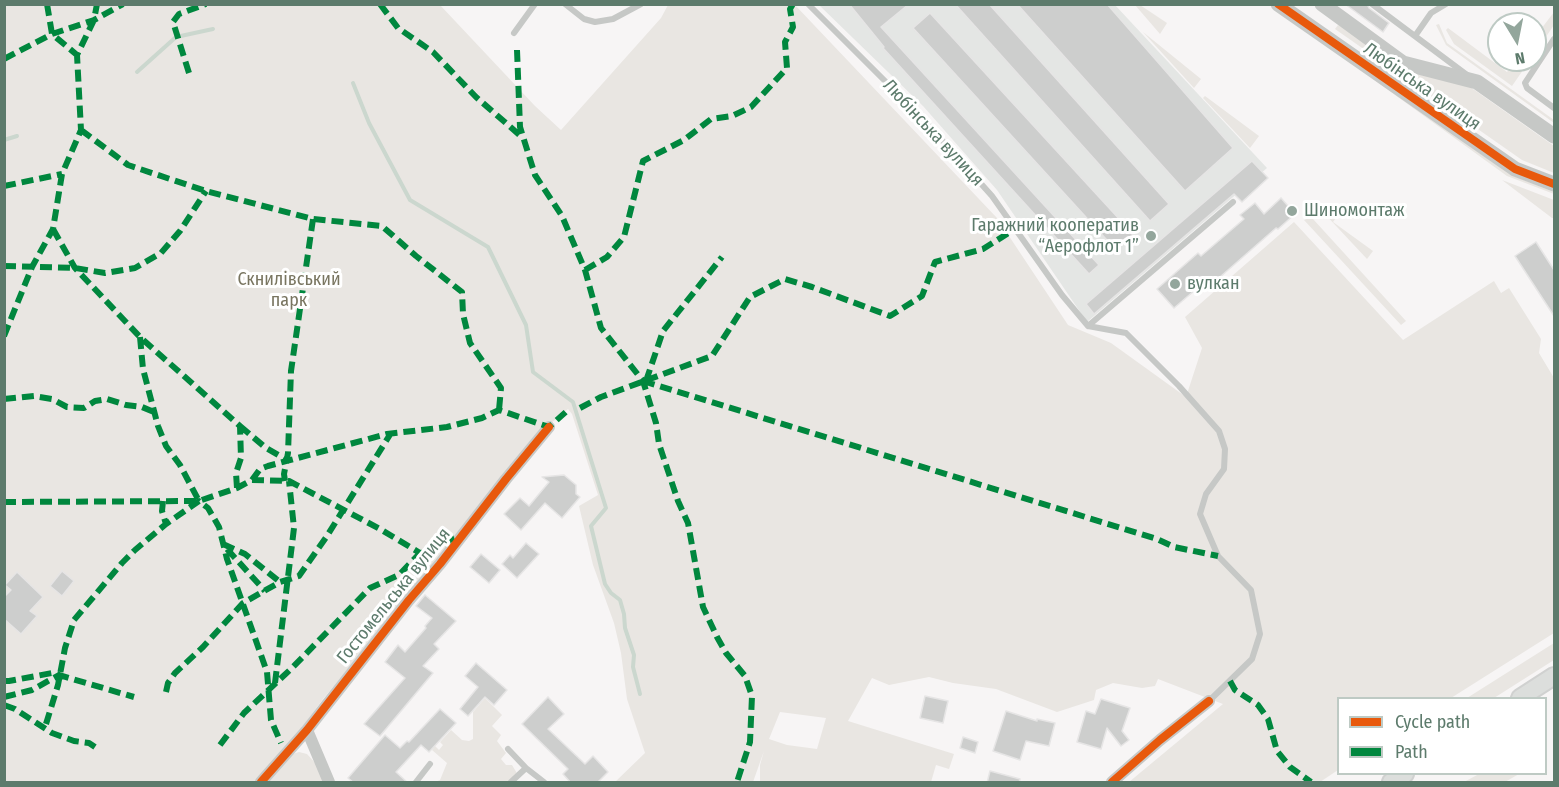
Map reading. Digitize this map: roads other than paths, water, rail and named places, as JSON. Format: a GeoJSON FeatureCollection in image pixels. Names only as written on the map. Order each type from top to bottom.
{"type":"FeatureCollection","features":[{"type":"Feature","properties":{"kind":"main road"},"geometry":{"type":"LineString","coordinates":[[1523,697],[1554,676]]}},
{"type":"Feature","properties":{"kind":"street","name":"Любінська вулиця"},"geometry":{"type":"LineString","coordinates":[[1278,4],[1515,169],[1554,184]]}},
{"type":"Feature","properties":{"kind":"street","name":"Любінська вулиця"},"geometry":{"type":"LineString","coordinates":[[1322,4],[1403,63],[1477,82],[1554,136]]}},
{"type":"Feature","properties":{"kind":"street","name":"Гостомельська вулиця"},"geometry":{"type":"LineString","coordinates":[[261,783],[308,730],[409,600],[549,427]]}},
{"type":"Feature","properties":{"kind":"street"},"geometry":{"type":"LineString","coordinates":[[1112,783],[1209,701]]}},
{"type":"Feature","properties":{"kind":"street"},"geometry":{"type":"LineString","coordinates":[[308,730],[329,783]]}},
{"type":"Feature","properties":{"kind":"lane"},"geometry":{"type":"LineString","coordinates":[[514,33],[535,4]]}},
{"type":"Feature","properties":{"kind":"lane"},"geometry":{"type":"LineString","coordinates":[[565,4],[584,19],[595,22],[613,19],[641,4]]}},
{"type":"Feature","properties":{"kind":"lane","name":"Любінська вулиця"},"geometry":{"type":"LineString","coordinates":[[808,4],[922,118],[992,196],[1062,295],[1088,326]]}},
{"type":"Feature","properties":{"kind":"lane","name":"Любінська вулиця"},"geometry":{"type":"LineString","coordinates":[[1372,4],[1477,82]]}},
{"type":"Feature","properties":{"kind":"lane"},"geometry":{"type":"LineString","coordinates":[[1415,36],[1431,13],[1446,4]]}},
{"type":"Feature","properties":{"kind":"lane"},"geometry":{"type":"LineString","coordinates":[[1554,39],[1524,83],[1527,88],[1554,108]]}},
{"type":"Feature","properties":{"kind":"lane"},"geometry":{"type":"LineString","coordinates":[[1088,326],[1233,202]]}},
{"type":"Feature","properties":{"kind":"lane"},"geometry":{"type":"LineString","coordinates":[[1088,326],[1126,333],[1179,386],[1219,431],[1225,449],[1224,469],[1206,494],[1200,514],[1218,556],[1251,590],[1260,634],[1252,658],[1209,701]]}},
{"type":"Feature","properties":{"kind":"lane"},"geometry":{"type":"LineString","coordinates":[[508,749],[543,783]]}},
{"type":"Feature","properties":{"kind":"lane"},"geometry":{"type":"LineString","coordinates":[[416,783],[430,764]]}},
{"type":"Feature","properties":{"kind":"lane"},"geometry":{"type":"LineString","coordinates":[[511,783],[526,768]]}},
{"type":"Feature","properties":{"kind":"waterway"},"geometry":{"type":"LineString","coordinates":[[137,72],[176,37],[213,29]]}},
{"type":"Feature","properties":{"kind":"waterway"},"geometry":{"type":"LineString","coordinates":[[353,83],[369,123],[410,200],[488,247],[526,325],[533,372],[573,402],[606,508],[591,526],[605,584],[620,600],[625,628],[634,655],[633,667],[640,694]]}},
{"type":"Feature","properties":{"kind":"waterway"},"geometry":{"type":"LineString","coordinates":[[4,140],[17,136]]}},
{"type":"Feature","properties":{"kind":"place","name":"Шиномонтаж"},"geometry":{"type":"Point","coordinates":[1292,211]}},
{"type":"Feature","properties":{"kind":"place","name":"Гаражний кооператив “Аерофлот 1”"},"geometry":{"type":"Point","coordinates":[1151,236]}},
{"type":"Feature","properties":{"kind":"place","name":"вулкан"},"geometry":{"type":"Point","coordinates":[1175,284]}},
{"type":"Feature","properties":{"kind":"park label","name":"Скнилівський парк"},"geometry":{"type":"Point","coordinates":[289,290]}}]}
